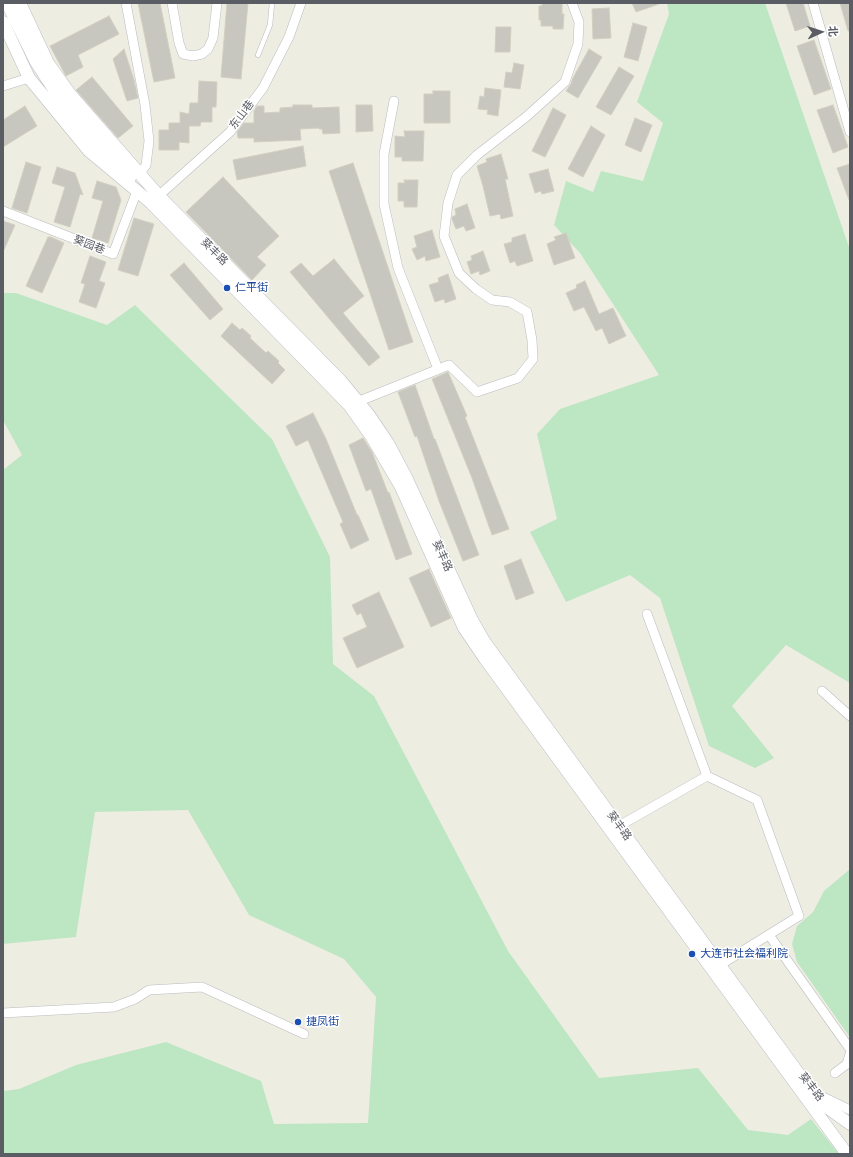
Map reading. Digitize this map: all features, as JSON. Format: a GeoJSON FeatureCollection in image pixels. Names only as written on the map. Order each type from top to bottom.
{"type":"FeatureCollection","features":[{"type":"Feature","properties":{"kind":"main road"},"geometry":{"type":"LineString","coordinates":[[7,3],[36,62],[62,102],[122,169],[155,200]]}},
{"type":"Feature","properties":{"kind":"main road","name":"葵丰路"},"geometry":{"type":"LineString","coordinates":[[20,3],[48,62],[70,94],[139,175],[155,200],[353,404],[368,415],[388,443],[406,477],[468,614],[484,641],[814,1093],[825,1106],[850,1124]]}},
{"type":"Feature","properties":{"kind":"main road","name":"葵丰路"},"geometry":{"type":"LineString","coordinates":[[3,22],[29,78],[89,151],[137,191],[155,200]]}},
{"type":"Feature","properties":{"kind":"main road","name":"葵丰路"},"geometry":{"type":"LineString","coordinates":[[353,404],[401,487],[464,628],[484,659],[847,1154]]}},
{"type":"Feature","properties":{"kind":"street"},"geometry":{"type":"LineString","coordinates":[[126,3],[145,105],[148,141],[146,165],[139,175]]}},
{"type":"Feature","properties":{"kind":"street"},"geometry":{"type":"LineString","coordinates":[[172,3],[179,43],[183,54],[194,56],[202,54],[208,49],[213,38],[217,3]]}},
{"type":"Feature","properties":{"kind":"street","name":"东山巷"},"geometry":{"type":"LineString","coordinates":[[155,200],[230,132],[263,88],[289,37],[301,3]]}},
{"type":"Feature","properties":{"kind":"street"},"geometry":{"type":"LineString","coordinates":[[353,404],[449,365],[477,392],[518,378],[533,360],[532,340],[527,312],[510,302],[492,300],[476,289],[459,272],[444,236],[448,204],[457,175],[477,155],[526,117],[565,82],[578,44],[579,22],[572,3]]}},
{"type":"Feature","properties":{"kind":"street"},"geometry":{"type":"LineString","coordinates":[[813,3],[850,132]]}},
{"type":"Feature","properties":{"kind":"street"},"geometry":{"type":"LineString","coordinates":[[3,86],[29,78]]}},
{"type":"Feature","properties":{"kind":"street"},"geometry":{"type":"LineString","coordinates":[[394,101],[384,154],[384,204],[398,268],[438,369]]}},
{"type":"Feature","properties":{"kind":"street","name":"葵园巷"},"geometry":{"type":"LineString","coordinates":[[3,211],[113,254],[137,191]]}},
{"type":"Feature","properties":{"kind":"street"},"geometry":{"type":"LineString","coordinates":[[647,614],[707,776],[757,800],[799,916],[720,965]]}},
{"type":"Feature","properties":{"kind":"street"},"geometry":{"type":"LineString","coordinates":[[822,691],[850,716]]}},
{"type":"Feature","properties":{"kind":"street"},"geometry":{"type":"LineString","coordinates":[[619,826],[707,776]]}},
{"type":"Feature","properties":{"kind":"street"},"geometry":{"type":"LineString","coordinates":[[769,935],[850,1049]]}},
{"type":"Feature","properties":{"kind":"street"},"geometry":{"type":"LineString","coordinates":[[3,1013],[114,1007],[135,999],[148,990],[202,987],[304,1034]]}},
{"type":"Feature","properties":{"kind":"street"},"geometry":{"type":"LineString","coordinates":[[835,1073],[847,1064],[850,1054]]}},
{"type":"Feature","properties":{"kind":"street"},"geometry":{"type":"LineString","coordinates":[[814,1093],[850,1110]]}},
{"type":"Feature","properties":{"kind":"lane"},"geometry":{"type":"LineString","coordinates":[[258,55],[270,25],[272,3]]}},
{"type":"Feature","properties":{"kind":"green space"},"geometry":{"type":"Polygon","coordinates":[[[667,3],[765,3],[850,250],[850,683],[786,645],[732,706],[774,758],[755,768],[709,746],[660,598],[630,575],[566,602],[530,532],[557,519],[537,434],[560,409],[659,375],[580,253],[554,225],[566,181],[593,192],[601,171],[643,181],[663,123],[637,102],[669,14],[667,3]]]}},
{"type":"Feature","properties":{"kind":"green space"},"geometry":{"type":"Polygon","coordinates":[[[3,293],[16,293],[107,325],[135,305],[272,439],[330,557],[333,664],[374,696],[508,951],[599,1078],[698,1068],[748,1130],[788,1135],[811,1119],[839,1154],[3,1154],[3,1091],[19,1089],[76,1065],[166,1042],[261,1081],[274,1124],[368,1123],[376,997],[344,959],[249,915],[188,810],[95,812],[76,937],[3,944],[3,470],[22,455],[3,420],[3,293]]]}},
{"type":"Feature","properties":{"kind":"green space"},"geometry":{"type":"Polygon","coordinates":[[[850,869],[849,1036],[797,962],[792,944],[797,926],[813,912],[824,891],[850,869]]]}},
{"type":"Feature","properties":{"kind":"building"},"geometry":{"type":"Polygon","coordinates":[[[138,3],[160,3],[175,78],[154,82],[138,3]]]}},
{"type":"Feature","properties":{"kind":"building"},"geometry":{"type":"Polygon","coordinates":[[[227,3],[248,3],[241,79],[221,77],[227,3]]]}},
{"type":"Feature","properties":{"kind":"building"},"geometry":{"type":"Polygon","coordinates":[[[542,3],[562,3],[562,14],[564,14],[563,29],[553,29],[553,26],[541,26],[541,20],[539,20],[539,6],[542,6],[542,3]]]}},
{"type":"Feature","properties":{"kind":"building"},"geometry":{"type":"Polygon","coordinates":[[[632,3],[659,3],[659,4],[636,12],[632,3]]]}},
{"type":"Feature","properties":{"kind":"building"},"geometry":{"type":"Polygon","coordinates":[[[786,3],[803,3],[810,26],[795,31],[786,3]]]}},
{"type":"Feature","properties":{"kind":"building"},"geometry":{"type":"Polygon","coordinates":[[[840,3],[850,3],[850,31],[848,31],[840,3]]]}},
{"type":"Feature","properties":{"kind":"building"},"geometry":{"type":"Polygon","coordinates":[[[609,8],[611,38],[593,39],[592,9],[609,8]]]}},
{"type":"Feature","properties":{"kind":"building"},"geometry":{"type":"Polygon","coordinates":[[[109,16],[119,34],[78,55],[83,67],[66,76],[50,46],[109,16]]]}},
{"type":"Feature","properties":{"kind":"building"},"geometry":{"type":"Polygon","coordinates":[[[633,23],[647,27],[638,61],[624,57],[633,23]]]}},
{"type":"Feature","properties":{"kind":"building"},"geometry":{"type":"Polygon","coordinates":[[[496,27],[511,27],[510,52],[495,52],[496,27]]]}},
{"type":"Feature","properties":{"kind":"building"},"geometry":{"type":"Polygon","coordinates":[[[814,40],[831,89],[814,95],[797,46],[814,40]]]}},
{"type":"Feature","properties":{"kind":"building"},"geometry":{"type":"Polygon","coordinates":[[[124,49],[138,98],[127,101],[113,59],[124,49]]]}},
{"type":"Feature","properties":{"kind":"building"},"geometry":{"type":"Polygon","coordinates":[[[589,49],[602,57],[578,98],[566,91],[589,49]]]}},
{"type":"Feature","properties":{"kind":"building"},"geometry":{"type":"Polygon","coordinates":[[[514,63],[524,65],[520,89],[504,87],[506,72],[512,73],[514,63]]]}},
{"type":"Feature","properties":{"kind":"building"},"geometry":{"type":"Polygon","coordinates":[[[619,67],[634,76],[611,115],[596,107],[619,67]]]}},
{"type":"Feature","properties":{"kind":"building"},"geometry":{"type":"Polygon","coordinates":[[[92,77],[133,126],[118,138],[76,90],[92,77]]]}},
{"type":"Feature","properties":{"kind":"building"},"geometry":{"type":"Polygon","coordinates":[[[199,81],[217,82],[216,107],[212,107],[212,122],[201,122],[200,126],[189,126],[189,143],[179,142],[179,150],[159,150],[159,130],[169,130],[169,123],[180,123],[180,112],[189,114],[190,103],[198,103],[199,81]]]}},
{"type":"Feature","properties":{"kind":"building"},"geometry":{"type":"Polygon","coordinates":[[[485,88],[501,90],[498,116],[487,114],[488,110],[478,109],[480,96],[484,97],[485,88]]]}},
{"type":"Feature","properties":{"kind":"building"},"geometry":{"type":"Polygon","coordinates":[[[433,91],[450,91],[450,123],[424,123],[424,94],[433,94],[433,91]]]}},
{"type":"Feature","properties":{"kind":"building"},"geometry":{"type":"Polygon","coordinates":[[[293,105],[312,105],[312,108],[339,107],[340,133],[323,134],[322,129],[319,128],[300,129],[301,140],[254,142],[254,138],[238,138],[237,132],[244,123],[254,123],[254,111],[257,106],[264,106],[264,113],[280,112],[280,108],[293,107],[293,105]]]}},
{"type":"Feature","properties":{"kind":"building"},"geometry":{"type":"Polygon","coordinates":[[[356,105],[372,105],[373,131],[356,132],[356,105]]]}},
{"type":"Feature","properties":{"kind":"building"},"geometry":{"type":"Polygon","coordinates":[[[833,105],[848,147],[833,153],[817,110],[833,105]]]}},
{"type":"Feature","properties":{"kind":"building"},"geometry":{"type":"Polygon","coordinates":[[[25,106],[37,126],[3,147],[3,120],[25,106]]]}},
{"type":"Feature","properties":{"kind":"building"},"geometry":{"type":"Polygon","coordinates":[[[553,108],[566,115],[545,157],[532,151],[553,108]]]}},
{"type":"Feature","properties":{"kind":"building"},"geometry":{"type":"Polygon","coordinates":[[[635,118],[652,125],[641,152],[625,145],[635,118]]]}},
{"type":"Feature","properties":{"kind":"building"},"geometry":{"type":"Polygon","coordinates":[[[591,126],[605,135],[583,177],[568,169],[591,126]]]}},
{"type":"Feature","properties":{"kind":"building"},"geometry":{"type":"Polygon","coordinates":[[[404,131],[424,131],[423,161],[402,161],[402,157],[395,157],[395,136],[405,137],[404,131]]]}},
{"type":"Feature","properties":{"kind":"building"},"geometry":{"type":"Polygon","coordinates":[[[303,146],[306,166],[237,180],[233,160],[303,146]]]}},
{"type":"Feature","properties":{"kind":"building"},"geometry":{"type":"Polygon","coordinates":[[[501,154],[508,179],[505,179],[513,216],[501,219],[500,214],[490,216],[477,166],[487,162],[486,159],[501,154]]]}},
{"type":"Feature","properties":{"kind":"building"},"geometry":{"type":"Polygon","coordinates":[[[26,162],[41,167],[27,213],[12,208],[26,162]]]}},
{"type":"Feature","properties":{"kind":"building"},"geometry":{"type":"Polygon","coordinates":[[[353,163],[413,342],[389,350],[329,171],[353,163]]]}},
{"type":"Feature","properties":{"kind":"building"},"geometry":{"type":"Polygon","coordinates":[[[850,164],[850,200],[849,200],[837,168],[850,164]]]}},
{"type":"Feature","properties":{"kind":"building"},"geometry":{"type":"Polygon","coordinates":[[[57,167],[75,173],[83,195],[80,194],[70,227],[54,222],[65,187],[52,183],[57,167]]]}},
{"type":"Feature","properties":{"kind":"building"},"geometry":{"type":"Polygon","coordinates":[[[548,169],[554,191],[542,194],[541,191],[535,193],[529,174],[548,169]]]}},
{"type":"Feature","properties":{"kind":"building"},"geometry":{"type":"Polygon","coordinates":[[[223,177],[279,236],[257,257],[266,265],[252,280],[186,212],[223,177]]]}},
{"type":"Feature","properties":{"kind":"building"},"geometry":{"type":"Polygon","coordinates":[[[404,180],[418,180],[417,207],[404,207],[404,201],[398,201],[398,183],[405,183],[404,180]]]}},
{"type":"Feature","properties":{"kind":"building"},"geometry":{"type":"Polygon","coordinates":[[[97,181],[116,187],[121,200],[108,243],[92,238],[103,201],[92,198],[97,181]]]}},
{"type":"Feature","properties":{"kind":"building"},"geometry":{"type":"Polygon","coordinates":[[[467,204],[475,228],[466,231],[464,226],[456,229],[452,219],[452,217],[456,215],[455,209],[467,204]]]}},
{"type":"Feature","properties":{"kind":"building"},"geometry":{"type":"Polygon","coordinates":[[[134,218],[154,224],[138,276],[118,270],[134,218]]]}},
{"type":"Feature","properties":{"kind":"building"},"geometry":{"type":"Polygon","coordinates":[[[3,221],[15,225],[3,252],[3,221]]]}},
{"type":"Feature","properties":{"kind":"building"},"geometry":{"type":"Polygon","coordinates":[[[432,230],[440,257],[426,261],[425,256],[417,260],[412,249],[417,247],[414,236],[432,230]]]}},
{"type":"Feature","properties":{"kind":"building"},"geometry":{"type":"Polygon","coordinates":[[[566,233],[575,258],[554,265],[547,244],[556,240],[554,237],[566,233]]]}},
{"type":"Feature","properties":{"kind":"building"},"geometry":{"type":"Polygon","coordinates":[[[525,234],[533,261],[517,266],[515,261],[510,263],[504,244],[512,242],[512,238],[525,234]]]}},
{"type":"Feature","properties":{"kind":"building"},"geometry":{"type":"Polygon","coordinates":[[[48,237],[64,243],[42,293],[26,286],[48,237]]]}},
{"type":"Feature","properties":{"kind":"building"},"geometry":{"type":"Polygon","coordinates":[[[483,251],[490,271],[480,275],[479,271],[471,274],[467,262],[472,260],[471,256],[483,251]]]}},
{"type":"Feature","properties":{"kind":"building"},"geometry":{"type":"Polygon","coordinates":[[[90,256],[106,262],[99,281],[105,283],[96,308],[79,302],[85,284],[81,283],[90,256]]]}},
{"type":"Feature","properties":{"kind":"building"},"geometry":{"type":"Polygon","coordinates":[[[334,259],[364,296],[343,313],[380,357],[369,366],[290,272],[301,263],[313,276],[334,259]]]}},
{"type":"Feature","properties":{"kind":"building"},"geometry":{"type":"Polygon","coordinates":[[[184,263],[223,309],[210,320],[170,275],[184,263]]]}},
{"type":"Feature","properties":{"kind":"building"},"geometry":{"type":"Polygon","coordinates":[[[448,274],[456,299],[445,303],[444,299],[435,302],[429,285],[439,282],[438,278],[448,274]]]}},
{"type":"Feature","properties":{"kind":"building"},"geometry":{"type":"Polygon","coordinates":[[[585,281],[599,314],[613,308],[626,336],[609,344],[602,328],[596,331],[584,307],[574,311],[566,293],[577,288],[576,285],[585,281]]]}},
{"type":"Feature","properties":{"kind":"building"},"geometry":{"type":"Polygon","coordinates":[[[232,323],[240,330],[242,328],[266,353],[268,351],[279,361],[278,363],[285,370],[272,384],[221,336],[232,323]]]}},
{"type":"Feature","properties":{"kind":"building"},"geometry":{"type":"Polygon","coordinates":[[[448,372],[467,416],[465,417],[509,529],[492,535],[472,478],[432,379],[448,372]]]}},
{"type":"Feature","properties":{"kind":"building"},"geometry":{"type":"Polygon","coordinates":[[[415,385],[434,439],[479,555],[463,561],[439,501],[417,436],[415,437],[398,392],[415,385]]]}},
{"type":"Feature","properties":{"kind":"building"},"geometry":{"type":"Polygon","coordinates":[[[313,413],[326,439],[357,515],[369,540],[351,549],[340,524],[343,522],[308,440],[296,446],[286,426],[313,413]]]}},
{"type":"Feature","properties":{"kind":"building"},"geometry":{"type":"Polygon","coordinates":[[[363,438],[372,452],[388,493],[389,492],[412,554],[396,560],[371,489],[366,491],[349,445],[363,438]]]}},
{"type":"Feature","properties":{"kind":"building"},"geometry":{"type":"Polygon","coordinates":[[[521,559],[534,593],[516,600],[504,566],[521,559]]]}},
{"type":"Feature","properties":{"kind":"building"},"geometry":{"type":"Polygon","coordinates":[[[429,569],[451,618],[431,627],[409,578],[429,569]]]}},
{"type":"Feature","properties":{"kind":"building"},"geometry":{"type":"Polygon","coordinates":[[[379,592],[404,647],[357,668],[343,638],[367,627],[361,613],[357,615],[352,605],[379,592]]]}},
{"type":"Feature","properties":{"kind":"place","name":"仁平街"},"geometry":{"type":"Point","coordinates":[227,288]}},
{"type":"Feature","properties":{"kind":"place","name":"大连市社会福利院"},"geometry":{"type":"Point","coordinates":[692,954]}},
{"type":"Feature","properties":{"kind":"place","name":"捷凤街"},"geometry":{"type":"Point","coordinates":[298,1022]}}]}
